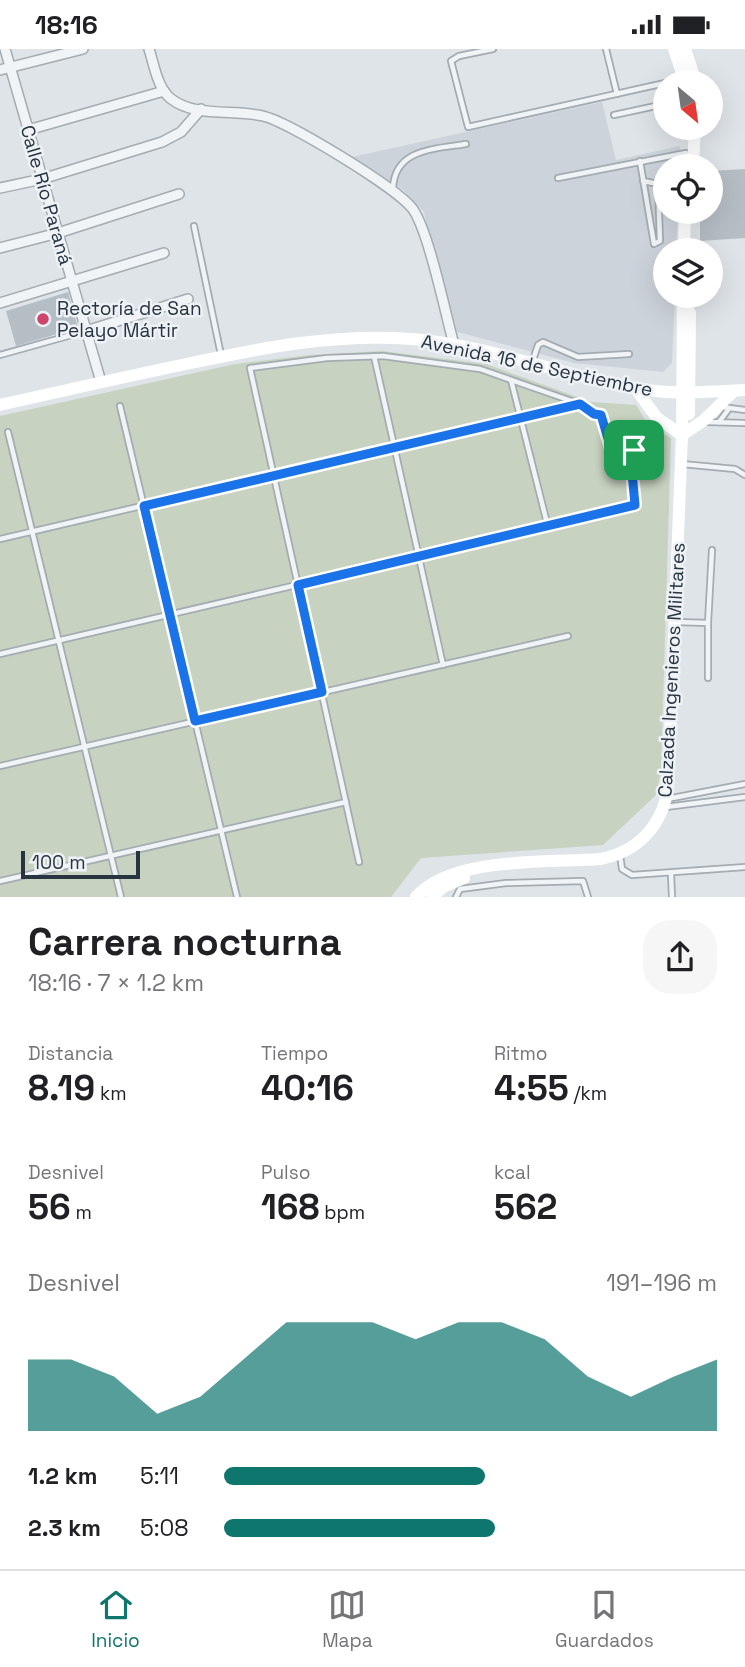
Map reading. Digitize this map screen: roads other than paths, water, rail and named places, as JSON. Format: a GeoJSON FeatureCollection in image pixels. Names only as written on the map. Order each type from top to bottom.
{"type":"FeatureCollection","features":[{"type":"Feature","properties":{"kind":"main road"},"geometry":{"type":"LineString","coordinates":[[674,49],[684,70]]}},
{"type":"Feature","properties":{"kind":"main road"},"geometry":{"type":"LineString","coordinates":[[685,49],[688,70]]}},
{"type":"Feature","properties":{"kind":"main road","name":"Calzada Ingenieros Militares"},"geometry":{"type":"LineString","coordinates":[[432,897],[452,883],[479,875],[596,866],[620,857],[649,832],[670,803],[685,433],[682,308]]}},
{"type":"Feature","properties":{"kind":"main road","name":"Calzada Ingenieros Militares"},"geometry":{"type":"LineString","coordinates":[[684,392],[690,308]]}},
{"type":"Feature","properties":{"kind":"main road","name":"Avenida 16 de Septiembre"},"geometry":{"type":"LineString","coordinates":[[0,405],[221,356],[299,342],[362,337],[415,339],[454,345],[635,388],[684,392],[739,391]]}},
{"type":"Feature","properties":{"kind":"main road"},"geometry":{"type":"LineString","coordinates":[[635,388],[657,418],[685,433],[724,408],[739,391]]}},
{"type":"Feature","properties":{"kind":"main road","name":"Calzada Ingenieros Militares"},"geometry":{"type":"LineString","coordinates":[[416,897],[429,885],[464,871],[620,857]]}},
{"type":"Feature","properties":{"kind":"street","name":"Calle Río Paraná"},"geometry":{"type":"LineString","coordinates":[[5,49],[101,382]]}},
{"type":"Feature","properties":{"kind":"street"},"geometry":{"type":"LineString","coordinates":[[0,70],[82,49]]}},
{"type":"Feature","properties":{"kind":"street"},"geometry":{"type":"LineString","coordinates":[[149,49],[164,91],[178,102],[201,109],[256,114],[281,122],[393,193],[412,209],[421,224],[454,345]]}},
{"type":"Feature","properties":{"kind":"street"},"geometry":{"type":"LineString","coordinates":[[28,130],[164,91]]}},
{"type":"Feature","properties":{"kind":"street"},"geometry":{"type":"LineString","coordinates":[[0,188],[42,179],[162,142],[181,132],[201,109]]}},
{"type":"Feature","properties":{"kind":"street"},"geometry":{"type":"LineString","coordinates":[[0,248],[58,233],[179,194]]}},
{"type":"Feature","properties":{"kind":"street"},"geometry":{"type":"LineString","coordinates":[[2,303],[164,253]]}},
{"type":"Feature","properties":{"kind":"street"},"geometry":{"type":"LineString","coordinates":[[86,331],[188,299]]}},
{"type":"Feature","properties":{"kind":"lane"},"geometry":{"type":"LineString","coordinates":[[493,49],[459,56],[451,61],[468,127],[653,86]]}},
{"type":"Feature","properties":{"kind":"lane"},"geometry":{"type":"LineString","coordinates":[[606,49],[617,95]]}},
{"type":"Feature","properties":{"kind":"lane"},"geometry":{"type":"LineString","coordinates":[[614,115],[653,107]]}},
{"type":"Feature","properties":{"kind":"lane"},"geometry":{"type":"LineString","coordinates":[[393,193],[394,175],[405,159],[426,150],[466,144]]}},
{"type":"Feature","properties":{"kind":"lane"},"geometry":{"type":"LineString","coordinates":[[558,179],[640,161],[653,161]]}},
{"type":"Feature","properties":{"kind":"lane"},"geometry":{"type":"LineString","coordinates":[[640,161],[643,181],[652,241],[659,243],[659,184],[643,181]]}},
{"type":"Feature","properties":{"kind":"lane"},"geometry":{"type":"LineString","coordinates":[[194,226],[221,356]]}},
{"type":"Feature","properties":{"kind":"lane"},"geometry":{"type":"LineString","coordinates":[[0,355],[86,331]]}},
{"type":"Feature","properties":{"kind":"lane"},"geometry":{"type":"LineString","coordinates":[[531,364],[538,345],[543,342],[578,357],[629,354]]}},
{"type":"Feature","properties":{"kind":"lane"},"geometry":{"type":"LineString","coordinates":[[374,356],[443,665]]}},
{"type":"Feature","properties":{"kind":"lane"},"geometry":{"type":"LineString","coordinates":[[359,862],[250,368],[327,358],[374,356],[480,369],[580,404],[594,414],[601,415],[612,452],[634,450]]}},
{"type":"Feature","properties":{"kind":"lane"},"geometry":{"type":"LineString","coordinates":[[511,380],[548,527]]}},
{"type":"Feature","properties":{"kind":"lane"},"geometry":{"type":"LineString","coordinates":[[0,539],[580,404]]}},
{"type":"Feature","properties":{"kind":"lane"},"geometry":{"type":"LineString","coordinates":[[120,406],[237,897]]}},
{"type":"Feature","properties":{"kind":"lane"},"geometry":{"type":"LineString","coordinates":[[719,422],[724,408],[745,409]]}},
{"type":"Feature","properties":{"kind":"lane"},"geometry":{"type":"LineString","coordinates":[[0,653],[635,505],[631,461],[634,450],[657,418]]}},
{"type":"Feature","properties":{"kind":"lane"},"geometry":{"type":"LineString","coordinates":[[703,421],[745,423]]}},
{"type":"Feature","properties":{"kind":"lane"},"geometry":{"type":"LineString","coordinates":[[8,432],[121,897]]}},
{"type":"Feature","properties":{"kind":"lane"},"geometry":{"type":"LineString","coordinates":[[683,464],[735,469],[745,475]]}},
{"type":"Feature","properties":{"kind":"lane"},"geometry":{"type":"LineString","coordinates":[[708,678],[712,551]]}},
{"type":"Feature","properties":{"kind":"lane"},"geometry":{"type":"LineString","coordinates":[[677,622],[708,623]]}},
{"type":"Feature","properties":{"kind":"lane"},"geometry":{"type":"LineString","coordinates":[[0,766],[568,636]]}},
{"type":"Feature","properties":{"kind":"lane"},"geometry":{"type":"LineString","coordinates":[[670,803],[745,784]]}},
{"type":"Feature","properties":{"kind":"lane"},"geometry":{"type":"LineString","coordinates":[[670,803],[745,797]]}},
{"type":"Feature","properties":{"kind":"lane"},"geometry":{"type":"LineString","coordinates":[[0,874],[1,881],[346,802]]}},
{"type":"Feature","properties":{"kind":"lane"},"geometry":{"type":"LineString","coordinates":[[620,857],[622,869],[632,875],[745,867]]}},
{"type":"Feature","properties":{"kind":"lane"},"geometry":{"type":"LineString","coordinates":[[671,874],[672,897]]}},
{"type":"Feature","properties":{"kind":"lane"},"geometry":{"type":"LineString","coordinates":[[456,897],[460,889],[506,883],[583,881],[588,897]]}},
{"type":"Feature","properties":{"kind":"place","name":"Rectoría de San Pelayo Mártir"},"geometry":{"type":"Point","coordinates":[43,319]}}]}
